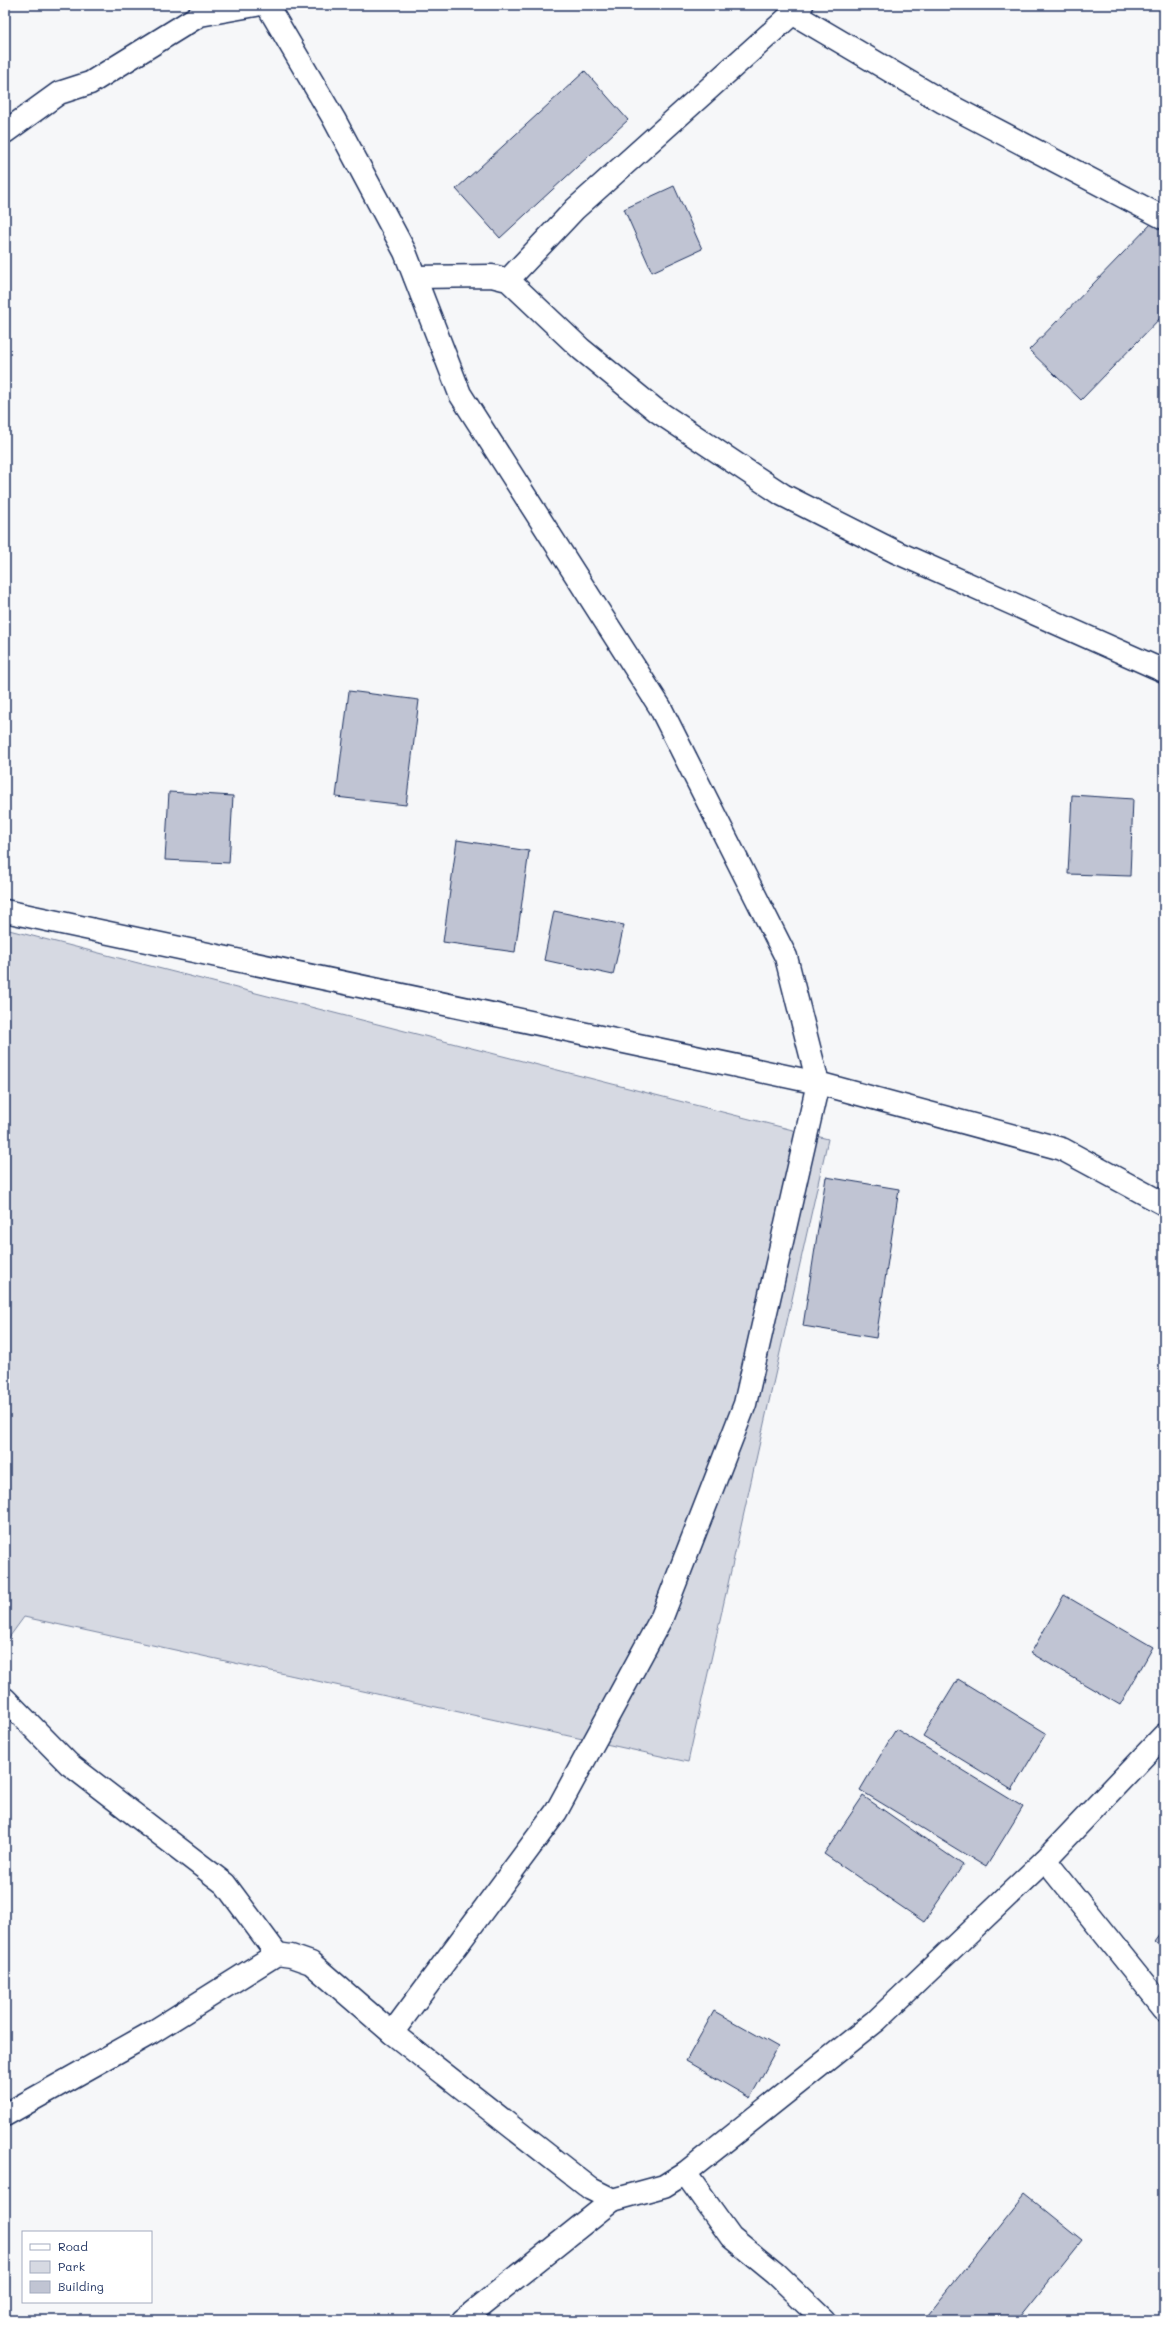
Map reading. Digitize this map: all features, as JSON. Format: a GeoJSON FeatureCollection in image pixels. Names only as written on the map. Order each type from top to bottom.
{"type":"FeatureCollection","features":[{"type":"Feature","properties":{"kind":"street"},"geometry":{"type":"LineString","coordinates":[[5,132],[60,93],[90,83],[200,10],[256,5]]}},
{"type":"Feature","properties":{"kind":"street"},"geometry":{"type":"LineString","coordinates":[[267,5],[334,119],[405,252],[460,394],[660,707],[786,957],[818,1083],[745,1404],[662,1617],[556,1812],[392,2033]]}},
{"type":"Feature","properties":{"kind":"street"},"geometry":{"type":"LineString","coordinates":[[508,280],[575,209],[797,9],[943,102],[1164,218]]}},
{"type":"Feature","properties":{"kind":"street"},"geometry":{"type":"LineString","coordinates":[[415,277],[492,276],[508,280],[581,349],[657,411],[783,495],[896,552],[1164,670]]}},
{"type":"Feature","properties":{"kind":"street"},"geometry":{"type":"LineString","coordinates":[[5,911],[818,1083],[1062,1149],[1164,1204]]}},
{"type":"Feature","properties":{"kind":"street"},"geometry":{"type":"LineString","coordinates":[[5,1699],[69,1764],[225,1884],[277,1954]]}},
{"type":"Feature","properties":{"kind":"street"},"geometry":{"type":"LineString","coordinates":[[463,2320],[613,2200],[664,2186],[685,2173],[876,2021],[1044,1860],[1164,1735]]}},
{"type":"Feature","properties":{"kind":"street"},"geometry":{"type":"LineString","coordinates":[[1044,1860],[1164,2008]]}},
{"type":"Feature","properties":{"kind":"street"},"geometry":{"type":"LineString","coordinates":[[5,2115],[151,2033],[277,1954],[291,1956],[311,1963],[392,2033],[591,2189],[613,2200]]}},
{"type":"Feature","properties":{"kind":"street"},"geometry":{"type":"LineString","coordinates":[[685,2173],[731,2237],[776,2274],[824,2320]]}},
{"type":"Feature","properties":{"kind":"green space"},"geometry":{"type":"Polygon","coordinates":[[[5,929],[828,1139],[688,1762],[24,1617],[5,1643],[5,929]]]}},
{"type":"Feature","properties":{"kind":"building"},"geometry":{"type":"Polygon","coordinates":[[[585,71],[628,120],[500,238],[456,189],[585,71]]]}},
{"type":"Feature","properties":{"kind":"building"},"geometry":{"type":"Polygon","coordinates":[[[674,186],[702,249],[652,272],[624,209],[674,186]]]}},
{"type":"Feature","properties":{"kind":"building"},"geometry":{"type":"Polygon","coordinates":[[[1153,222],[1164,233],[1164,314],[1081,400],[1029,350],[1153,222]]]}},
{"type":"Feature","properties":{"kind":"building"},"geometry":{"type":"Polygon","coordinates":[[[349,691],[419,700],[406,805],[336,797],[349,691]]]}},
{"type":"Feature","properties":{"kind":"building"},"geometry":{"type":"Polygon","coordinates":[[[169,792],[233,796],[229,863],[165,860],[169,792]]]}},
{"type":"Feature","properties":{"kind":"building"},"geometry":{"type":"Polygon","coordinates":[[[1072,795],[1133,799],[1130,876],[1068,874],[1072,795]]]}},
{"type":"Feature","properties":{"kind":"building"},"geometry":{"type":"Polygon","coordinates":[[[457,840],[529,851],[515,952],[443,942],[457,840]]]}},
{"type":"Feature","properties":{"kind":"building"},"geometry":{"type":"Polygon","coordinates":[[[554,911],[624,925],[613,975],[544,960],[554,911]]]}},
{"type":"Feature","properties":{"kind":"building"},"geometry":{"type":"Polygon","coordinates":[[[826,1177],[899,1189],[876,1338],[803,1326],[826,1177]]]}},
{"type":"Feature","properties":{"kind":"building"},"geometry":{"type":"Polygon","coordinates":[[[1064,1595],[1153,1647],[1120,1705],[1031,1653],[1064,1595]]]}},
{"type":"Feature","properties":{"kind":"building"},"geometry":{"type":"Polygon","coordinates":[[[958,1679],[1046,1733],[1012,1790],[923,1736],[958,1679]]]}},
{"type":"Feature","properties":{"kind":"building"},"geometry":{"type":"Polygon","coordinates":[[[896,1729],[1023,1807],[986,1867],[860,1790],[896,1729]]]}},
{"type":"Feature","properties":{"kind":"building"},"geometry":{"type":"Polygon","coordinates":[[[863,1796],[963,1865],[924,1922],[824,1854],[863,1796]]]}},
{"type":"Feature","properties":{"kind":"building"},"geometry":{"type":"Polygon","coordinates":[[[1164,1929],[1164,1949],[1155,1941],[1164,1929]]]}},
{"type":"Feature","properties":{"kind":"building"},"geometry":{"type":"Polygon","coordinates":[[[714,2011],[778,2047],[750,2098],[686,2061],[714,2011]]]}},
{"type":"Feature","properties":{"kind":"building"},"geometry":{"type":"Polygon","coordinates":[[[1025,2194],[1082,2240],[1018,2320],[924,2320],[1025,2194]]]}}]}
